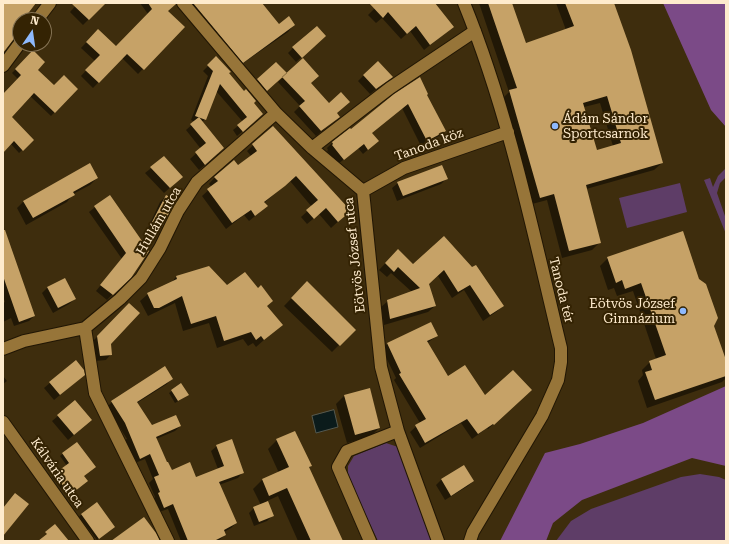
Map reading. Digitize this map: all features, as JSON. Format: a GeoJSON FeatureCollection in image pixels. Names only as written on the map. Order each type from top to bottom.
{"type":"FeatureCollection","features":[{"type":"Feature","properties":{"kind":"street"},"geometry":{"type":"LineString","coordinates":[[43,12],[50,3]]}},
{"type":"Feature","properties":{"kind":"street","name":"Eötvös József utca"},"geometry":{"type":"LineString","coordinates":[[183,3],[276,113],[312,148],[363,191],[381,367],[398,431],[438,541]]}},
{"type":"Feature","properties":{"kind":"street","name":"Tanoda tér"},"geometry":{"type":"LineString","coordinates":[[464,3],[475,31],[508,132],[561,348],[561,362],[558,380],[542,416],[472,536]]}},
{"type":"Feature","properties":{"kind":"street"},"geometry":{"type":"LineString","coordinates":[[312,148],[390,88],[475,31]]}},
{"type":"Feature","properties":{"kind":"street"},"geometry":{"type":"LineString","coordinates":[[3,66],[13,52]]}},
{"type":"Feature","properties":{"kind":"street","name":"Hullám utca"},"geometry":{"type":"LineString","coordinates":[[3,349],[24,341],[84,328],[120,299],[141,278],[160,248],[178,211],[197,182],[276,113]]}},
{"type":"Feature","properties":{"kind":"street","name":"Tanoda köz"},"geometry":{"type":"LineString","coordinates":[[363,191],[404,168],[508,132]]}},
{"type":"Feature","properties":{"kind":"street"},"geometry":{"type":"LineString","coordinates":[[84,328],[95,393],[168,541]]}},
{"type":"Feature","properties":{"kind":"street","name":"Kálvária utca"},"geometry":{"type":"LineString","coordinates":[[3,422],[88,541]]}},
{"type":"Feature","properties":{"kind":"street"},"geometry":{"type":"LineString","coordinates":[[370,541],[338,467],[347,451],[398,431]]}},
{"type":"Feature","properties":{"kind":"street"},"geometry":{"type":"LineString","coordinates":[[459,541],[472,536]]}},
{"type":"Feature","properties":{"kind":"shaded area"},"geometry":{"type":"Polygon","coordinates":[[[663,3],[726,3],[726,127],[711,110],[663,3]]]}},
{"type":"Feature","properties":{"kind":"shaded area"},"geometry":{"type":"Polygon","coordinates":[[[726,168],[726,177],[720,183],[717,193],[726,219],[726,234],[704,180],[710,178],[713,187],[718,176],[726,168]]]}},
{"type":"Feature","properties":{"kind":"shaded area"},"geometry":{"type":"Polygon","coordinates":[[[680,183],[687,212],[627,228],[619,198],[680,183]]]}},
{"type":"Feature","properties":{"kind":"shaded area"},"geometry":{"type":"Polygon","coordinates":[[[726,386],[726,466],[692,458],[582,500],[553,523],[546,541],[500,541],[545,453],[580,444],[643,423],[726,386]]]}},
{"type":"Feature","properties":{"kind":"shaded area"},"geometry":{"type":"Polygon","coordinates":[[[334,410],[338,427],[316,433],[312,416],[334,410]]]}},
{"type":"Feature","properties":{"kind":"shaded area"},"geometry":{"type":"Polygon","coordinates":[[[386,443],[398,447],[435,541],[378,541],[348,477],[348,466],[354,456],[386,443]]]}},
{"type":"Feature","properties":{"kind":"shaded area"},"geometry":{"type":"Polygon","coordinates":[[[700,474],[719,477],[726,480],[726,541],[556,541],[571,521],[591,509],[681,477],[700,474]]]}},
{"type":"Feature","properties":{"kind":"building"},"geometry":{"type":"Polygon","coordinates":[[[3,3],[36,3],[29,12],[12,12],[12,41],[3,53],[3,3]]]}},
{"type":"Feature","properties":{"kind":"building"},"geometry":{"type":"Polygon","coordinates":[[[71,3],[106,3],[89,20],[71,3]]]}},
{"type":"Feature","properties":{"kind":"building"},"geometry":{"type":"Polygon","coordinates":[[[148,3],[176,3],[168,11],[185,27],[144,70],[127,54],[99,83],[85,70],[100,55],[86,42],[98,29],[116,46],[152,9],[148,3]]]}},
{"type":"Feature","properties":{"kind":"building"},"geometry":{"type":"Polygon","coordinates":[[[193,3],[262,3],[279,24],[289,16],[295,25],[243,63],[193,3]]]}},
{"type":"Feature","properties":{"kind":"building"},"geometry":{"type":"Polygon","coordinates":[[[369,3],[435,3],[454,27],[430,45],[416,26],[407,34],[388,12],[383,18],[369,3]]]}},
{"type":"Feature","properties":{"kind":"building"},"geometry":{"type":"Polygon","coordinates":[[[488,3],[512,3],[526,43],[574,26],[565,3],[614,3],[631,50],[663,163],[586,185],[601,243],[569,251],[554,194],[540,198],[509,90],[517,88],[488,3]],[[607,96],[583,103],[597,150],[621,143],[607,96]]]}},
{"type":"Feature","properties":{"kind":"building"},"geometry":{"type":"Polygon","coordinates":[[[317,26],[326,36],[302,58],[292,47],[317,26]]]}},
{"type":"Feature","properties":{"kind":"building"},"geometry":{"type":"Polygon","coordinates":[[[31,52],[35,52],[45,62],[38,70],[54,85],[64,75],[78,89],[55,113],[34,93],[12,117],[34,140],[23,151],[14,141],[3,153],[3,94],[21,75],[15,69],[31,52]]]}},
{"type":"Feature","properties":{"kind":"building"},"geometry":{"type":"Polygon","coordinates":[[[216,56],[231,72],[229,73],[244,91],[246,89],[256,101],[254,103],[263,114],[243,132],[237,125],[247,117],[220,84],[206,120],[195,116],[213,71],[207,65],[216,56]]]}},
{"type":"Feature","properties":{"kind":"building"},"geometry":{"type":"Polygon","coordinates":[[[303,58],[319,76],[311,83],[329,103],[341,92],[350,102],[337,113],[340,117],[321,131],[299,106],[305,101],[282,77],[303,58]]]}},
{"type":"Feature","properties":{"kind":"building"},"geometry":{"type":"Polygon","coordinates":[[[378,61],[393,77],[376,89],[363,75],[378,61]]]}},
{"type":"Feature","properties":{"kind":"building"},"geometry":{"type":"Polygon","coordinates":[[[276,62],[287,73],[267,91],[257,79],[276,62]]]}},
{"type":"Feature","properties":{"kind":"building"},"geometry":{"type":"Polygon","coordinates":[[[420,77],[428,94],[427,95],[446,131],[427,141],[408,104],[372,133],[379,141],[368,150],[364,144],[344,160],[332,145],[332,142],[350,128],[351,129],[394,94],[420,77]]]}},
{"type":"Feature","properties":{"kind":"building"},"geometry":{"type":"Polygon","coordinates":[[[199,117],[224,148],[205,165],[195,152],[206,143],[190,124],[199,117]]]}},
{"type":"Feature","properties":{"kind":"building"},"geometry":{"type":"Polygon","coordinates":[[[273,126],[351,211],[338,222],[326,208],[314,219],[306,210],[318,200],[296,176],[264,202],[268,206],[255,216],[251,210],[232,223],[207,189],[218,181],[214,177],[234,160],[238,165],[257,151],[252,144],[273,126]]]}},
{"type":"Feature","properties":{"kind":"building"},"geometry":{"type":"Polygon","coordinates":[[[164,156],[183,177],[170,188],[150,167],[164,156]]]}},
{"type":"Feature","properties":{"kind":"building"},"geometry":{"type":"Polygon","coordinates":[[[90,163],[98,178],[73,192],[75,195],[33,218],[23,201],[90,163]]]}},
{"type":"Feature","properties":{"kind":"building"},"geometry":{"type":"Polygon","coordinates":[[[442,165],[448,179],[403,196],[397,182],[442,165]]]}},
{"type":"Feature","properties":{"kind":"building"},"geometry":{"type":"Polygon","coordinates":[[[110,195],[149,251],[131,278],[113,295],[100,285],[126,253],[94,206],[110,195]]]}},
{"type":"Feature","properties":{"kind":"building"},"geometry":{"type":"Polygon","coordinates":[[[166,195],[176,200],[162,227],[152,222],[166,195]]]}},
{"type":"Feature","properties":{"kind":"building"},"geometry":{"type":"Polygon","coordinates":[[[3,230],[5,230],[35,316],[19,322],[3,276],[3,230]]]}},
{"type":"Feature","properties":{"kind":"building","name":"Eötvös József Gimnázium"},"geometry":{"type":"Polygon","coordinates":[[[683,231],[699,279],[706,284],[718,318],[714,326],[726,360],[726,376],[655,400],[645,372],[652,370],[649,361],[666,355],[641,283],[625,289],[622,280],[616,283],[607,257],[683,231]]]}},
{"type":"Feature","properties":{"kind":"building"},"geometry":{"type":"Polygon","coordinates":[[[444,236],[472,267],[476,265],[504,306],[490,315],[470,285],[458,292],[444,270],[429,284],[436,306],[390,319],[387,300],[420,288],[398,267],[394,272],[385,263],[398,249],[413,264],[444,236]]]}},
{"type":"Feature","properties":{"kind":"building"},"geometry":{"type":"Polygon","coordinates":[[[209,266],[227,285],[245,272],[258,288],[261,285],[273,301],[267,306],[283,325],[264,340],[261,336],[256,340],[251,332],[224,341],[216,316],[191,324],[182,296],[159,308],[154,308],[147,293],[177,279],[176,276],[209,266]]]}},
{"type":"Feature","properties":{"kind":"building"},"geometry":{"type":"Polygon","coordinates":[[[65,278],[76,299],[58,308],[47,287],[65,278]]]}},
{"type":"Feature","properties":{"kind":"building"},"geometry":{"type":"Polygon","coordinates":[[[307,281],[356,330],[340,346],[291,298],[307,281]]]}},
{"type":"Feature","properties":{"kind":"building"},"geometry":{"type":"Polygon","coordinates":[[[129,303],[140,313],[111,344],[112,355],[100,356],[97,336],[129,303]]]}},
{"type":"Feature","properties":{"kind":"building"},"geometry":{"type":"Polygon","coordinates":[[[431,322],[438,336],[427,341],[448,376],[465,365],[485,395],[513,370],[532,390],[494,425],[493,424],[478,434],[467,419],[425,443],[415,425],[426,419],[399,374],[401,373],[387,343],[431,322]]]}},
{"type":"Feature","properties":{"kind":"building"},"geometry":{"type":"Polygon","coordinates":[[[76,360],[84,370],[85,375],[60,395],[49,382],[76,360]]]}},
{"type":"Feature","properties":{"kind":"building"},"geometry":{"type":"Polygon","coordinates":[[[165,366],[173,379],[137,402],[152,425],[176,415],[181,426],[156,437],[172,470],[190,462],[196,477],[224,466],[216,445],[232,439],[244,473],[219,482],[237,523],[224,530],[226,535],[214,541],[188,541],[173,504],[164,508],[154,477],[159,475],[150,454],[140,459],[125,423],[111,401],[165,366]]]}},
{"type":"Feature","properties":{"kind":"building"},"geometry":{"type":"Polygon","coordinates":[[[181,383],[189,395],[178,401],[171,390],[181,383]]]}},
{"type":"Feature","properties":{"kind":"building"},"geometry":{"type":"Polygon","coordinates":[[[370,388],[380,428],[355,435],[344,395],[370,388]]]}},
{"type":"Feature","properties":{"kind":"building"},"geometry":{"type":"Polygon","coordinates":[[[75,400],[92,420],[74,435],[57,415],[75,400]]]}},
{"type":"Feature","properties":{"kind":"building"},"geometry":{"type":"Polygon","coordinates":[[[295,431],[312,466],[309,467],[343,541],[311,541],[287,488],[269,496],[262,479],[289,467],[276,439],[295,431]]]}},
{"type":"Feature","properties":{"kind":"building"},"geometry":{"type":"Polygon","coordinates":[[[77,442],[96,467],[84,476],[88,481],[70,495],[54,474],[69,463],[62,453],[77,442]]]}},
{"type":"Feature","properties":{"kind":"building"},"geometry":{"type":"Polygon","coordinates":[[[464,465],[474,481],[451,496],[441,479],[464,465]]]}},
{"type":"Feature","properties":{"kind":"building"},"geometry":{"type":"Polygon","coordinates":[[[15,493],[29,504],[3,536],[3,508],[15,493]]]}},
{"type":"Feature","properties":{"kind":"building"},"geometry":{"type":"Polygon","coordinates":[[[268,501],[274,516],[259,522],[253,507],[268,501]]]}},
{"type":"Feature","properties":{"kind":"building"},"geometry":{"type":"Polygon","coordinates":[[[97,502],[115,527],[99,539],[81,514],[97,502]]]}},
{"type":"Feature","properties":{"kind":"building"},"geometry":{"type":"Polygon","coordinates":[[[144,517],[160,541],[111,541],[144,517]]]}},
{"type":"Feature","properties":{"kind":"building"},"geometry":{"type":"Polygon","coordinates":[[[55,524],[69,541],[38,541],[47,534],[45,532],[55,524]]]}},
{"type":"Feature","properties":{"kind":"place","name":"Ádám Sándor Sportcsarnok"},"geometry":{"type":"Point","coordinates":[555,126]}},
{"type":"Feature","properties":{"kind":"place","name":"Eötvös József Gimnázium"},"geometry":{"type":"Point","coordinates":[683,311]}}]}
